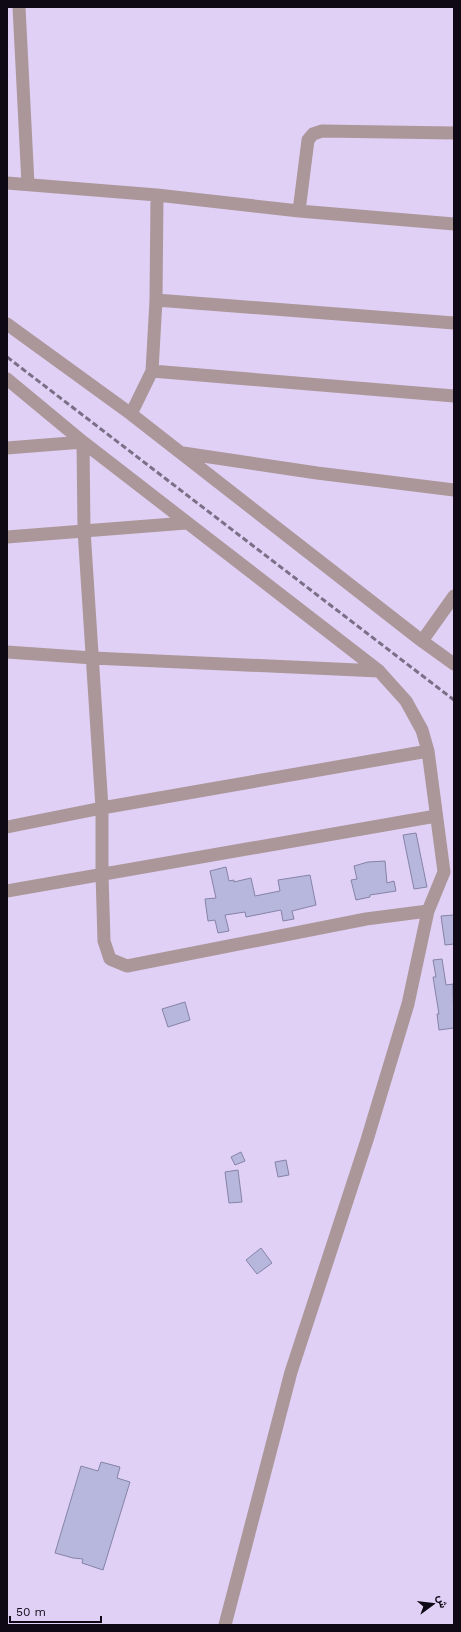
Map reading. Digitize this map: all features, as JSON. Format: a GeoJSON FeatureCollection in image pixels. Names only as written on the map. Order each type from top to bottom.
{"type":"FeatureCollection","features":[{"type":"Feature","properties":{"kind":"street"},"geometry":{"type":"LineString","coordinates":[[19,7],[28,184]]}},
{"type":"Feature","properties":{"kind":"street"},"geometry":{"type":"LineString","coordinates":[[299,211],[308,140],[313,134],[322,131],[454,133]]}},
{"type":"Feature","properties":{"kind":"street"},"geometry":{"type":"LineString","coordinates":[[7,182],[157,195],[299,211],[454,224]]}},
{"type":"Feature","properties":{"kind":"street"},"geometry":{"type":"LineString","coordinates":[[131,414],[152,371],[156,300],[157,195]]}},
{"type":"Feature","properties":{"kind":"street"},"geometry":{"type":"LineString","coordinates":[[156,300],[454,323]]}},
{"type":"Feature","properties":{"kind":"street"},"geometry":{"type":"LineString","coordinates":[[7,324],[131,414],[422,641],[454,664]]}},
{"type":"Feature","properties":{"kind":"street"},"geometry":{"type":"LineString","coordinates":[[152,371],[454,396]]}},
{"type":"Feature","properties":{"kind":"street"},"geometry":{"type":"LineString","coordinates":[[7,379],[83,442],[379,671],[406,701],[422,730],[428,751],[444,872],[428,911],[408,1004],[367,1140],[291,1372],[225,1625]]}},
{"type":"Feature","properties":{"kind":"street"},"geometry":{"type":"LineString","coordinates":[[7,448],[83,442]]}},
{"type":"Feature","properties":{"kind":"street"},"geometry":{"type":"LineString","coordinates":[[83,442],[84,530],[102,808],[104,941],[110,959],[127,966],[366,919],[428,911]]}},
{"type":"Feature","properties":{"kind":"street"},"geometry":{"type":"LineString","coordinates":[[181,453],[317,473],[454,490]]}},
{"type":"Feature","properties":{"kind":"street"},"geometry":{"type":"LineString","coordinates":[[7,537],[186,522]]}},
{"type":"Feature","properties":{"kind":"street"},"geometry":{"type":"LineString","coordinates":[[422,641],[454,596]]}},
{"type":"Feature","properties":{"kind":"street"},"geometry":{"type":"LineString","coordinates":[[7,652],[92,658],[379,671]]}},
{"type":"Feature","properties":{"kind":"street"},"geometry":{"type":"LineString","coordinates":[[7,827],[102,808],[428,751]]}},
{"type":"Feature","properties":{"kind":"street"},"geometry":{"type":"LineString","coordinates":[[7,891],[436,816]]}},
{"type":"Feature","properties":{"kind":"building"},"geometry":{"type":"Polygon","coordinates":[[[416,833],[427,887],[414,889],[403,835],[416,833]]]}},
{"type":"Feature","properties":{"kind":"building"},"geometry":{"type":"Polygon","coordinates":[[[385,861],[387,883],[394,881],[396,891],[370,895],[370,897],[356,900],[351,880],[357,879],[354,866],[368,862],[385,861]]]}},
{"type":"Feature","properties":{"kind":"building"},"geometry":{"type":"Polygon","coordinates":[[[226,867],[229,881],[234,880],[234,882],[251,878],[255,896],[280,891],[278,880],[310,875],[316,905],[292,911],[294,919],[283,921],[281,910],[246,917],[245,912],[225,915],[229,931],[218,933],[215,920],[208,921],[205,899],[216,898],[210,871],[226,867]]]}},
{"type":"Feature","properties":{"kind":"building"},"geometry":{"type":"Polygon","coordinates":[[[454,915],[454,944],[445,945],[441,916],[454,915]]]}},
{"type":"Feature","properties":{"kind":"building"},"geometry":{"type":"Polygon","coordinates":[[[442,959],[446,985],[453,984],[454,1028],[439,1030],[437,1014],[439,1014],[433,977],[436,977],[433,960],[442,959]]]}},
{"type":"Feature","properties":{"kind":"building"},"geometry":{"type":"Polygon","coordinates":[[[185,1002],[190,1020],[168,1027],[162,1009],[185,1002]]]}},
{"type":"Feature","properties":{"kind":"building"},"geometry":{"type":"Polygon","coordinates":[[[241,1152],[245,1161],[235,1165],[231,1157],[241,1152]]]}},
{"type":"Feature","properties":{"kind":"building"},"geometry":{"type":"Polygon","coordinates":[[[286,1160],[289,1175],[278,1177],[275,1162],[286,1160]]]}},
{"type":"Feature","properties":{"kind":"building"},"geometry":{"type":"Polygon","coordinates":[[[238,1170],[242,1202],[229,1203],[225,1172],[238,1170]]]}},
{"type":"Feature","properties":{"kind":"building"},"geometry":{"type":"Polygon","coordinates":[[[261,1248],[272,1263],[257,1274],[246,1260],[261,1248]]]}},
{"type":"Feature","properties":{"kind":"building"},"geometry":{"type":"Polygon","coordinates":[[[101,1462],[120,1467],[117,1478],[130,1482],[103,1570],[82,1563],[83,1559],[55,1553],[81,1466],[98,1471],[101,1462]]]}},
{"type":"Feature","properties":{"kind":"railway"},"geometry":{"type":"LineString","coordinates":[[7,357],[454,700]]}}]}
